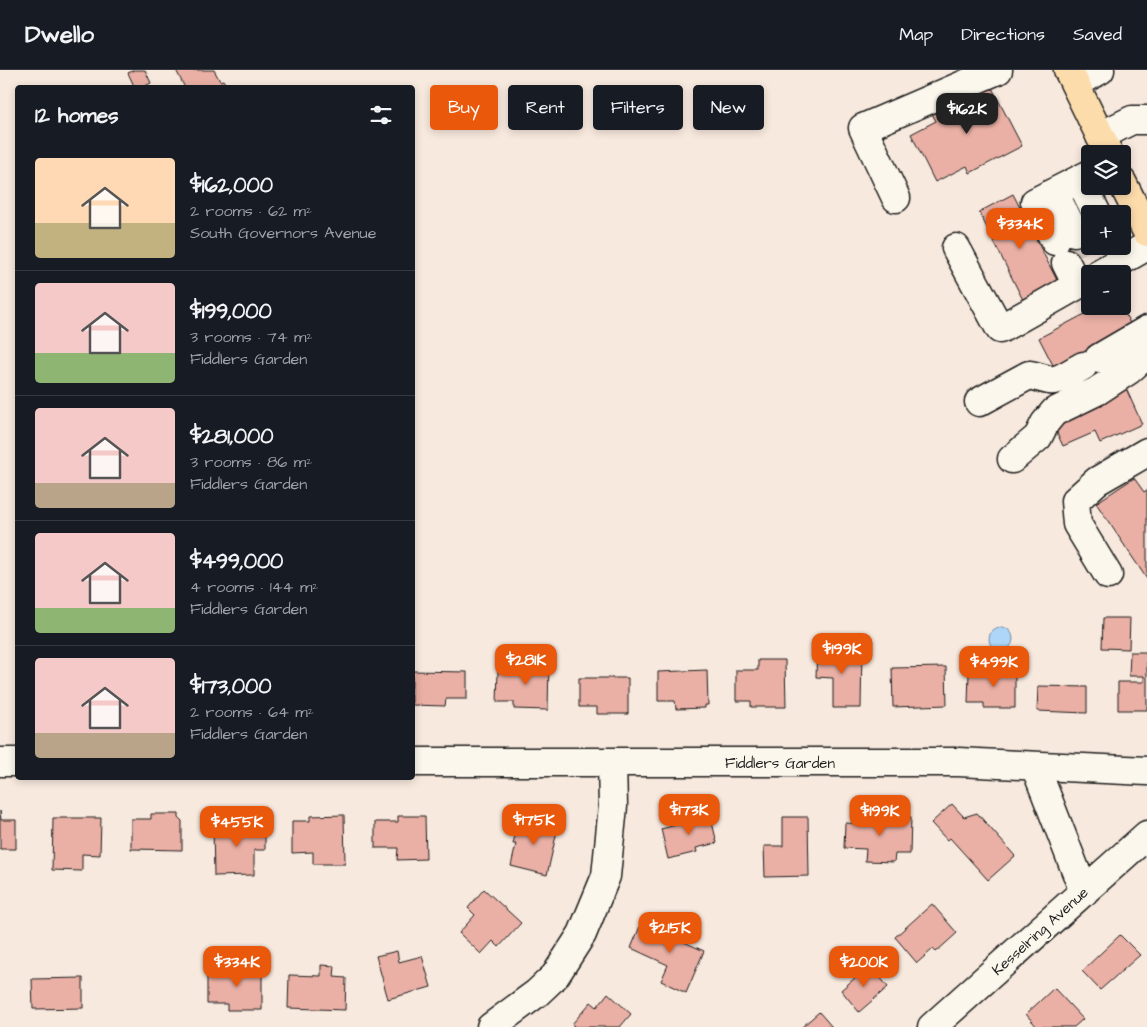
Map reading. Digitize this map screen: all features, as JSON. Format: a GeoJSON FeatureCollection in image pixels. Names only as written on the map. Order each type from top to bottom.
{"type":"FeatureCollection","features":[{"type":"Feature","properties":{"kind":"main road"},"geometry":{"type":"LineString","coordinates":[[1071,77],[1105,145]]}},
{"type":"Feature","properties":{"kind":"main road"},"geometry":{"type":"LineString","coordinates":[[1131,191],[1141,202],[1147,232]]}},
{"type":"Feature","properties":{"kind":"street"},"geometry":{"type":"LineString","coordinates":[[896,198],[863,128],[998,70]]}},
{"type":"Feature","properties":{"kind":"street"},"geometry":{"type":"LineString","coordinates":[[1071,77],[1100,70]]}},
{"type":"Feature","properties":{"kind":"street"},"geometry":{"type":"LineString","coordinates":[[1105,145],[1132,120],[1147,120]]}},
{"type":"Feature","properties":{"kind":"street"},"geometry":{"type":"LineString","coordinates":[[1081,179],[1035,202],[1087,261]]}},
{"type":"Feature","properties":{"kind":"street"},"geometry":{"type":"LineString","coordinates":[[956,248],[1000,329],[1087,261],[1147,246]]}},
{"type":"Feature","properties":{"kind":"street"},"geometry":{"type":"LineString","coordinates":[[979,402],[1029,376],[1056,380],[1147,330]]}},
{"type":"Feature","properties":{"kind":"street"},"geometry":{"type":"LineString","coordinates":[[1012,459],[1038,437],[1045,423],[1054,412],[1097,391],[1129,370],[1147,354]]}},
{"type":"Feature","properties":{"kind":"street"},"geometry":{"type":"LineString","coordinates":[[1108,575],[1077,524],[1075,501],[1097,481],[1147,452]]}},
{"type":"Feature","properties":{"kind":"street"},"geometry":{"type":"LineString","coordinates":[[0,762],[15,762]]}},
{"type":"Feature","properties":{"kind":"street","name":"Fiddlers Garden"},"geometry":{"type":"LineString","coordinates":[[415,762],[958,762],[1147,771]]}},
{"type":"Feature","properties":{"kind":"street"},"geometry":{"type":"LineString","coordinates":[[490,1027],[537,993],[555,976],[582,934],[606,876],[614,806],[612,763]]}},
{"type":"Feature","properties":{"kind":"street"},"geometry":{"type":"LineString","coordinates":[[1034,766],[1084,892]]}},
{"type":"Feature","properties":{"kind":"street","name":"Kesselring Avenue"},"geometry":{"type":"LineString","coordinates":[[932,1027],[1147,835]]}},
{"type":"Feature","properties":{"kind":"water"},"geometry":{"type":"Polygon","coordinates":[[[1001,627],[1009,631],[1013,639],[1009,647],[1001,651],[993,647],[989,639],[993,631],[1001,627]]]}},
{"type":"Feature","properties":{"kind":"building"},"geometry":{"type":"Polygon","coordinates":[[[134,70],[145,70],[151,83],[147,85],[134,85],[128,73],[134,70]]]}},
{"type":"Feature","properties":{"kind":"building"},"geometry":{"type":"Polygon","coordinates":[[[176,70],[214,70],[220,81],[223,80],[226,85],[184,85],[176,70]]]}},
{"type":"Feature","properties":{"kind":"building"},"geometry":{"type":"Polygon","coordinates":[[[990,84],[1022,146],[970,173],[967,166],[935,182],[911,134],[936,121],[932,114],[990,84]]]}},
{"type":"Feature","properties":{"kind":"building"},"geometry":{"type":"Polygon","coordinates":[[[1013,194],[1061,288],[1026,306],[979,212],[1013,194]]]}},
{"type":"Feature","properties":{"kind":"building"},"geometry":{"type":"Polygon","coordinates":[[[1083,315],[1126,315],[1134,331],[1056,371],[1039,338],[1083,315]]]}},
{"type":"Feature","properties":{"kind":"building"},"geometry":{"type":"Polygon","coordinates":[[[1124,384],[1142,424],[1100,443],[1095,432],[1063,446],[1050,418],[1124,384]]]}},
{"type":"Feature","properties":{"kind":"building"},"geometry":{"type":"Polygon","coordinates":[[[1134,478],[1144,492],[1147,490],[1147,579],[1096,503],[1134,478]]]}},
{"type":"Feature","properties":{"kind":"building"},"geometry":{"type":"Polygon","coordinates":[[[1103,618],[1130,618],[1129,649],[1102,648],[1103,618]]]}},
{"type":"Feature","properties":{"kind":"building"},"geometry":{"type":"Polygon","coordinates":[[[817,648],[862,648],[861,708],[833,708],[833,678],[816,677],[817,648]]]}},
{"type":"Feature","properties":{"kind":"building"},"geometry":{"type":"Polygon","coordinates":[[[1130,652],[1147,652],[1147,710],[1118,710],[1118,682],[1144,682],[1144,676],[1129,676],[1130,652]]]}},
{"type":"Feature","properties":{"kind":"building"},"geometry":{"type":"Polygon","coordinates":[[[758,660],[785,660],[786,707],[751,707],[751,701],[736,701],[736,670],[758,670],[758,660]]]}},
{"type":"Feature","properties":{"kind":"building"},"geometry":{"type":"Polygon","coordinates":[[[521,661],[549,662],[548,710],[514,709],[514,702],[497,702],[498,671],[521,672],[521,661]]]}},
{"type":"Feature","properties":{"kind":"building"},"geometry":{"type":"Polygon","coordinates":[[[993,665],[1015,665],[1015,708],[984,708],[984,703],[968,703],[969,673],[993,674],[993,665]]]}},
{"type":"Feature","properties":{"kind":"building"},"geometry":{"type":"Polygon","coordinates":[[[946,667],[947,705],[893,707],[892,668],[946,667]]]}},
{"type":"Feature","properties":{"kind":"building"},"geometry":{"type":"Polygon","coordinates":[[[707,670],[708,705],[705,705],[705,708],[676,709],[675,701],[658,701],[658,672],[707,670]]]}},
{"type":"Feature","properties":{"kind":"building"},"geometry":{"type":"Polygon","coordinates":[[[415,671],[467,672],[467,699],[446,699],[445,706],[415,705],[415,671]]]}},
{"type":"Feature","properties":{"kind":"building"},"geometry":{"type":"Polygon","coordinates":[[[579,678],[628,678],[628,714],[597,714],[597,707],[579,707],[579,678]]]}},
{"type":"Feature","properties":{"kind":"building"},"geometry":{"type":"Polygon","coordinates":[[[1038,686],[1087,687],[1087,713],[1037,711],[1038,686]]]}},
{"type":"Feature","properties":{"kind":"building"},"geometry":{"type":"Polygon","coordinates":[[[952,804],[964,817],[977,813],[1015,856],[988,880],[950,838],[947,840],[931,823],[952,804]]]}},
{"type":"Feature","properties":{"kind":"building"},"geometry":{"type":"Polygon","coordinates":[[[0,811],[1,820],[16,820],[16,849],[0,849],[0,811]]]}},
{"type":"Feature","properties":{"kind":"building"},"geometry":{"type":"Polygon","coordinates":[[[151,814],[179,814],[179,818],[182,821],[182,850],[131,849],[131,819],[151,819],[151,814]]]}},
{"type":"Feature","properties":{"kind":"building"},"geometry":{"type":"Polygon","coordinates":[[[710,814],[717,843],[696,848],[697,852],[668,859],[661,829],[710,814]]]}},
{"type":"Feature","properties":{"kind":"building"},"geometry":{"type":"Polygon","coordinates":[[[344,815],[345,864],[313,864],[313,852],[292,853],[292,821],[310,821],[310,816],[344,815]]]}},
{"type":"Feature","properties":{"kind":"building"},"geometry":{"type":"Polygon","coordinates":[[[398,816],[425,816],[426,859],[397,860],[398,848],[375,848],[375,822],[398,822],[398,816]]]}},
{"type":"Feature","properties":{"kind":"building"},"geometry":{"type":"Polygon","coordinates":[[[865,816],[911,817],[910,854],[895,854],[894,862],[865,861],[866,849],[844,848],[845,823],[865,824],[865,816]]]}},
{"type":"Feature","properties":{"kind":"building"},"geometry":{"type":"Polygon","coordinates":[[[783,817],[808,817],[809,876],[765,877],[764,846],[783,846],[783,817]]]}},
{"type":"Feature","properties":{"kind":"building"},"geometry":{"type":"Polygon","coordinates":[[[53,818],[101,818],[100,855],[82,854],[82,871],[52,870],[53,818]]]}},
{"type":"Feature","properties":{"kind":"building"},"geometry":{"type":"Polygon","coordinates":[[[242,818],[258,818],[258,830],[265,830],[265,850],[254,850],[254,875],[214,876],[213,826],[242,825],[242,818]]]}},
{"type":"Feature","properties":{"kind":"building"},"geometry":{"type":"Polygon","coordinates":[[[519,818],[558,827],[547,875],[511,866],[516,844],[513,844],[519,818]]]}},
{"type":"Feature","properties":{"kind":"building"},"geometry":{"type":"Polygon","coordinates":[[[484,889],[521,923],[499,947],[493,941],[481,954],[459,933],[475,915],[468,908],[484,889]]]}},
{"type":"Feature","properties":{"kind":"building"},"geometry":{"type":"Polygon","coordinates":[[[932,904],[957,933],[936,952],[933,949],[917,963],[895,937],[932,904]]]}},
{"type":"Feature","properties":{"kind":"building"},"geometry":{"type":"Polygon","coordinates":[[[664,923],[685,933],[682,941],[704,951],[686,993],[661,981],[668,965],[631,948],[641,924],[660,932],[664,923]]]}},
{"type":"Feature","properties":{"kind":"building"},"geometry":{"type":"Polygon","coordinates":[[[1120,935],[1140,955],[1100,990],[1082,971],[1120,935]]]}},
{"type":"Feature","properties":{"kind":"building"},"geometry":{"type":"Polygon","coordinates":[[[397,951],[399,962],[422,956],[431,987],[388,999],[376,956],[397,951]]]}},
{"type":"Feature","properties":{"kind":"building"},"geometry":{"type":"Polygon","coordinates":[[[235,962],[255,962],[255,974],[262,975],[262,1010],[227,1010],[227,1004],[207,1004],[207,975],[234,974],[235,962]]]}},
{"type":"Feature","properties":{"kind":"building"},"geometry":{"type":"Polygon","coordinates":[[[321,965],[335,966],[334,977],[346,978],[345,1010],[288,1008],[289,975],[321,976],[321,965]]]}},
{"type":"Feature","properties":{"kind":"building"},"geometry":{"type":"Polygon","coordinates":[[[870,965],[888,987],[859,1012],[841,990],[870,965]]]}},
{"type":"Feature","properties":{"kind":"building"},"geometry":{"type":"Polygon","coordinates":[[[83,978],[83,1008],[33,1009],[32,979],[83,978]]]}},
{"type":"Feature","properties":{"kind":"building"},"geometry":{"type":"Polygon","coordinates":[[[1054,988],[1083,1019],[1074,1027],[1037,1027],[1026,1014],[1054,988]]]}},
{"type":"Feature","properties":{"kind":"building"},"geometry":{"type":"Polygon","coordinates":[[[608,993],[631,1014],[620,1027],[573,1027],[572,1024],[591,1002],[597,1007],[608,993]]]}},
{"type":"Feature","properties":{"kind":"building"},"geometry":{"type":"Polygon","coordinates":[[[819,1012],[832,1027],[802,1027],[819,1012]]]}},
{"type":"Feature","properties":{"kind":"tunnel"},"geometry":{"type":"LineString","coordinates":[[1074,232],[1081,247]]}}]}
